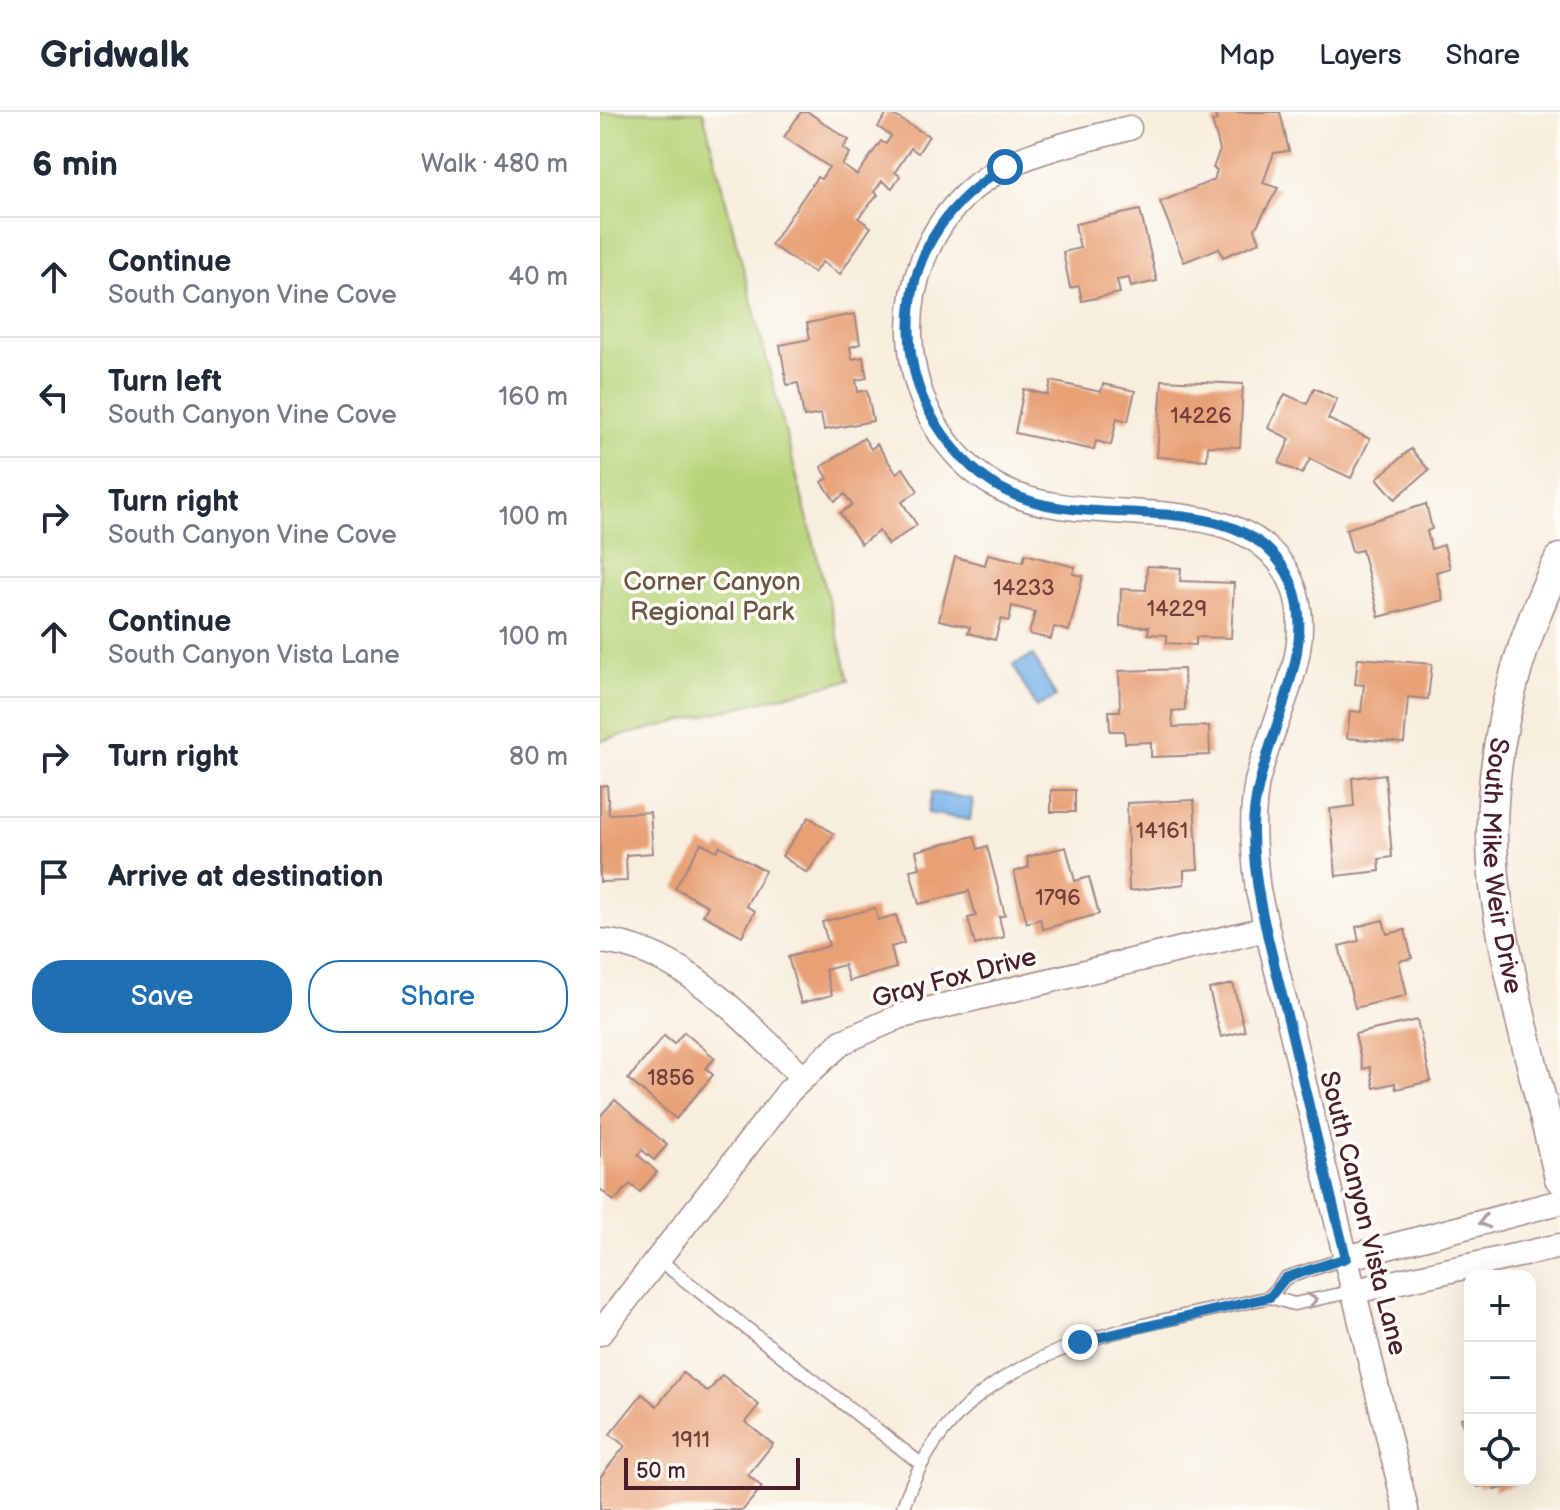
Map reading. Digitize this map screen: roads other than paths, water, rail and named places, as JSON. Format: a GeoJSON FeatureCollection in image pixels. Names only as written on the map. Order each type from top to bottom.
{"type":"FeatureCollection","features":[{"type":"Feature","properties":{"kind":"street","name":"South Canyon Vista Lane"},"geometry":{"type":"LineString","coordinates":[[1129,128],[1013,163],[989,176],[958,202],[936,231],[915,279],[910,313],[911,361],[925,406],[937,425],[963,459],[994,485],[1036,503],[1056,507],[1222,522],[1253,536],[1284,569],[1299,609],[1300,641],[1262,764],[1254,804],[1253,852],[1266,929],[1406,1510]]}},
{"type":"Feature","properties":{"kind":"street","name":"South Mike Weir Drive"},"geometry":{"type":"LineString","coordinates":[[1560,559],[1541,597],[1505,714],[1492,824],[1496,892],[1509,962],[1560,1178]]}},
{"type":"Feature","properties":{"kind":"street","name":"Gray Fox Drive"},"geometry":{"type":"LineString","coordinates":[[600,1333],[802,1076],[842,1042],[901,1016],[1266,929]]}},
{"type":"Feature","properties":{"kind":"street"},"geometry":{"type":"LineString","coordinates":[[600,941],[654,955],[690,975],[802,1076]]}},
{"type":"Feature","properties":{"kind":"street"},"geometry":{"type":"LineString","coordinates":[[1346,1258],[1560,1202]]}},
{"type":"Feature","properties":{"kind":"street"},"geometry":{"type":"LineString","coordinates":[[1355,1291],[1560,1246]]}},
{"type":"Feature","properties":{"kind":"lane"},"geometry":{"type":"LineString","coordinates":[[1270,1297],[1285,1278],[1346,1258]]}},
{"type":"Feature","properties":{"kind":"lane"},"geometry":{"type":"LineString","coordinates":[[659,1260],[921,1464]]}},
{"type":"Feature","properties":{"kind":"lane"},"geometry":{"type":"LineString","coordinates":[[902,1510],[929,1448],[967,1407],[1009,1373],[1032,1360],[1080,1342],[1270,1297],[1294,1304],[1355,1291]]}},
{"type":"Feature","properties":{"kind":"water"},"geometry":{"type":"Polygon","coordinates":[[[1033,655],[1056,697],[1036,707],[1013,665],[1033,655]]]}},
{"type":"Feature","properties":{"kind":"water"},"geometry":{"type":"Polygon","coordinates":[[[932,792],[973,799],[970,820],[928,813],[932,792]]]}},
{"type":"Feature","properties":{"kind":"park label","name":"Corner Canyon Regional Park"},"geometry":{"type":"Point","coordinates":[712,596]}}]}
